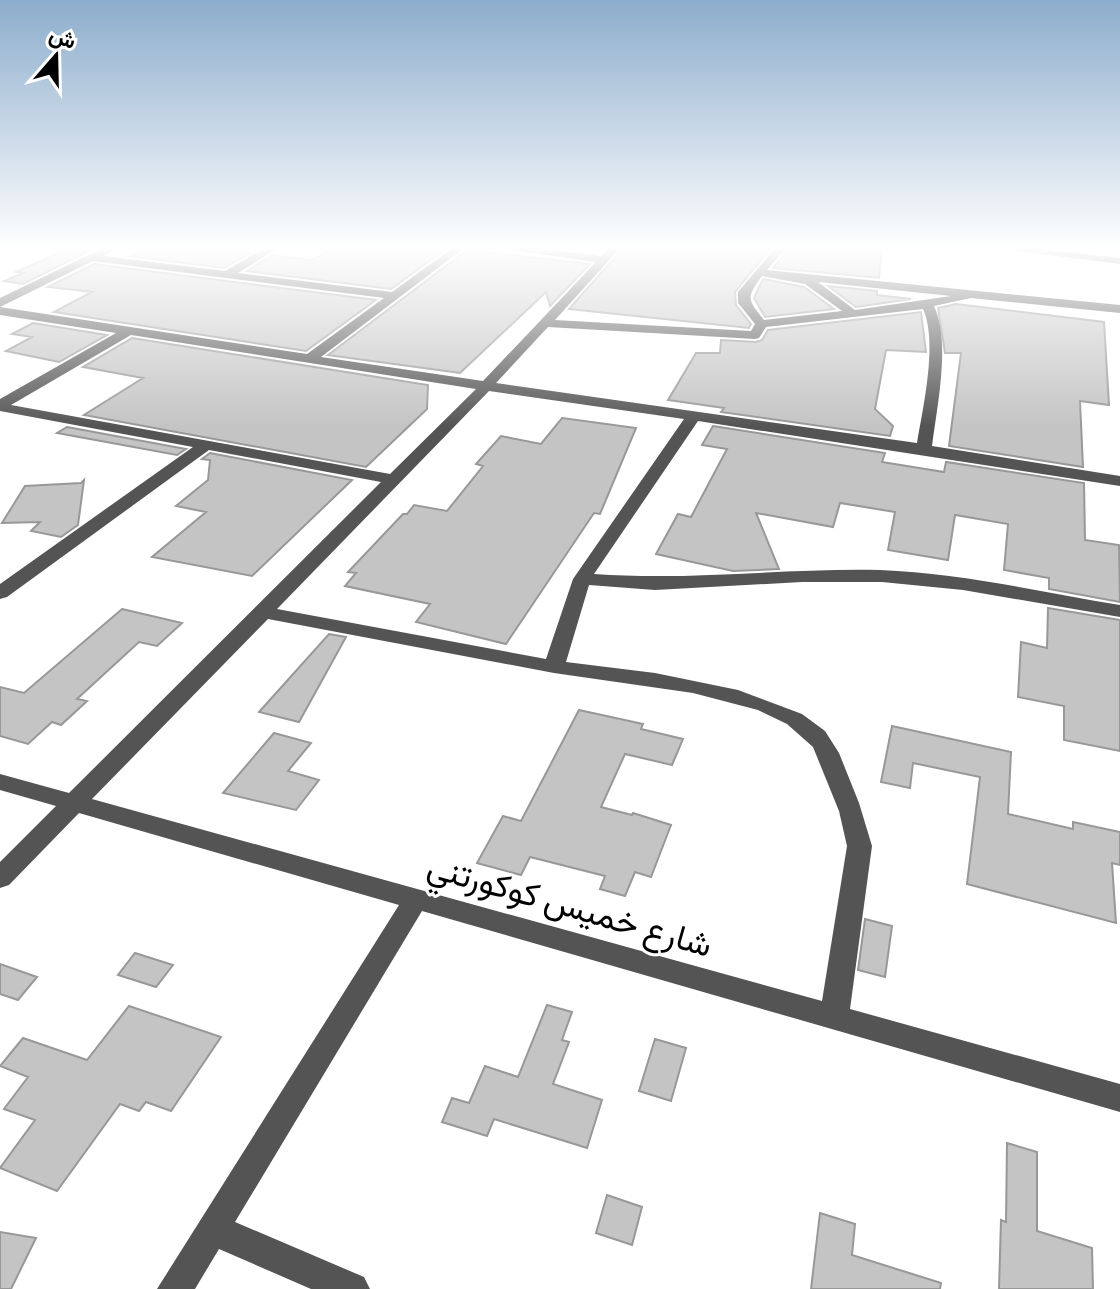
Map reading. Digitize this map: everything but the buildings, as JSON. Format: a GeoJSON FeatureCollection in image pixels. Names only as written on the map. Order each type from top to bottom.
{"type":"FeatureCollection","features":[{"type":"Feature","properties":{"kind":"street"},"geometry":{"type":"LineString","coordinates":[[311,358],[380,306]]}},
{"type":"Feature","properties":{"kind":"street"},"geometry":{"type":"LineString","coordinates":[[0,878],[395,480],[561,306]]}},
{"type":"Feature","properties":{"kind":"street"},"geometry":{"type":"LineString","coordinates":[[747,306],[761,324]]}},
{"type":"Feature","properties":{"kind":"street"},"geometry":{"type":"LineString","coordinates":[[844,306],[850,312]]}},
{"type":"Feature","properties":{"kind":"street"},"geometry":{"type":"LineString","coordinates":[[761,324],[926,306]]}},
{"type":"Feature","properties":{"kind":"street"},"geometry":{"type":"LineString","coordinates":[[924,449],[932,394],[936,323],[928,306]]}},
{"type":"Feature","properties":{"kind":"street"},"geometry":{"type":"LineString","coordinates":[[1092,306],[1120,309]]}},
{"type":"Feature","properties":{"kind":"street"},"geometry":{"type":"LineString","coordinates":[[0,311],[1120,481]]}},
{"type":"Feature","properties":{"kind":"street"},"geometry":{"type":"LineString","coordinates":[[545,323],[755,335],[761,324]]}},
{"type":"Feature","properties":{"kind":"street"},"geometry":{"type":"LineString","coordinates":[[0,406],[130,330]]}},
{"type":"Feature","properties":{"kind":"street"},"geometry":{"type":"LineString","coordinates":[[0,406],[395,480]]}},
{"type":"Feature","properties":{"kind":"street"},"geometry":{"type":"LineString","coordinates":[[554,667],[582,579],[693,417]]}},
{"type":"Feature","properties":{"kind":"street"},"geometry":{"type":"LineString","coordinates":[[0,593],[9,577],[208,444]]}},
{"type":"Feature","properties":{"kind":"street"},"geometry":{"type":"LineString","coordinates":[[582,579],[655,584],[802,576],[882,576],[963,584],[1120,611]]}},
{"type":"Feature","properties":{"kind":"street"},"geometry":{"type":"LineString","coordinates":[[264,612],[554,667],[741,698],[782,712],[820,738],[860,835],[860,856],[834,1017]]}},
{"type":"Feature","properties":{"kind":"street","name":"شارع خميس كوكورتني"},"geometry":{"type":"LineString","coordinates":[[0,782],[1120,1098]]}},
{"type":"Feature","properties":{"kind":"street"},"geometry":{"type":"LineString","coordinates":[[175,1289],[416,899]]}},
{"type":"Feature","properties":{"kind":"street"},"geometry":{"type":"LineString","coordinates":[[212,1229],[352,1289]]}}]}
